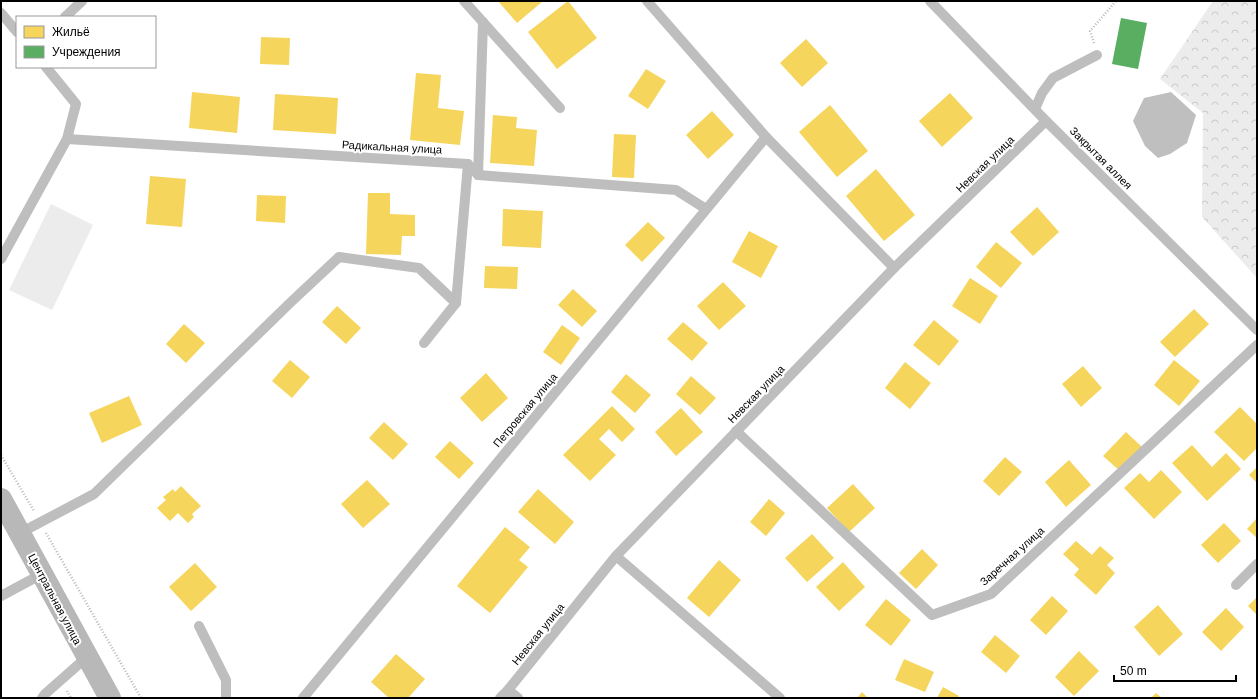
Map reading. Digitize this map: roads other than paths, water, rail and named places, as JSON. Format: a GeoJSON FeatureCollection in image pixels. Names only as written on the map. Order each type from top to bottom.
{"type":"FeatureCollection","features":[{"type":"Feature","properties":{"kind":"street","name":"Центральная улица"},"geometry":{"type":"LineString","coordinates":[[1,499],[110,698]]}},
{"type":"Feature","properties":{"kind":"lane"},"geometry":{"type":"LineString","coordinates":[[65,16],[82,1]]}},
{"type":"Feature","properties":{"kind":"lane"},"geometry":{"type":"LineString","coordinates":[[464,1],[560,108]]}},
{"type":"Feature","properties":{"kind":"lane"},"geometry":{"type":"LineString","coordinates":[[647,1],[766,137],[894,268]]}},
{"type":"Feature","properties":{"kind":"lane","name":"Закрытая аллея"},"geometry":{"type":"LineString","coordinates":[[930,1],[1046,121],[1257,330]]}},
{"type":"Feature","properties":{"kind":"lane"},"geometry":{"type":"LineString","coordinates":[[1,13],[16,31]]}},
{"type":"Feature","properties":{"kind":"lane"},"geometry":{"type":"LineString","coordinates":[[478,175],[483,22]]}},
{"type":"Feature","properties":{"kind":"lane"},"geometry":{"type":"LineString","coordinates":[[1035,109],[1042,92],[1053,78],[1097,55]]}},
{"type":"Feature","properties":{"kind":"lane"},"geometry":{"type":"LineString","coordinates":[[1,259],[66,139],[76,104],[47,68]]}},
{"type":"Feature","properties":{"kind":"lane","name":"Невская улица"},"geometry":{"type":"LineString","coordinates":[[500,698],[616,556],[894,268],[1046,121]]}},
{"type":"Feature","properties":{"kind":"lane","name":"Петровская улица"},"geometry":{"type":"LineString","coordinates":[[303,698],[766,137]]}},
{"type":"Feature","properties":{"kind":"lane","name":"Радикальная улица"},"geometry":{"type":"LineString","coordinates":[[66,139],[468,164]]}},
{"type":"Feature","properties":{"kind":"lane"},"geometry":{"type":"LineString","coordinates":[[468,164],[478,175],[676,190],[706,209]]}},
{"type":"Feature","properties":{"kind":"lane"},"geometry":{"type":"LineString","coordinates":[[424,343],[456,303],[468,164]]}},
{"type":"Feature","properties":{"kind":"lane"},"geometry":{"type":"LineString","coordinates":[[20,532],[94,494],[291,302],[339,258],[419,268],[456,303]]}},
{"type":"Feature","properties":{"kind":"lane","name":"Заречная улица"},"geometry":{"type":"LineString","coordinates":[[736,432],[932,615],[991,594],[1257,345]]}},
{"type":"Feature","properties":{"kind":"lane"},"geometry":{"type":"LineString","coordinates":[[616,556],[780,698]]}},
{"type":"Feature","properties":{"kind":"lane"},"geometry":{"type":"LineString","coordinates":[[1236,585],[1257,564]]}},
{"type":"Feature","properties":{"kind":"lane"},"geometry":{"type":"LineString","coordinates":[[1,596],[42,574]]}},
{"type":"Feature","properties":{"kind":"lane"},"geometry":{"type":"LineString","coordinates":[[199,626],[226,680],[226,698]]}},
{"type":"Feature","properties":{"kind":"lane"},"geometry":{"type":"LineString","coordinates":[[42,698],[87,657]]}},
{"type":"Feature","properties":{"kind":"lane"},"geometry":{"type":"LineString","coordinates":[[508,690],[518,698]]}}]}
